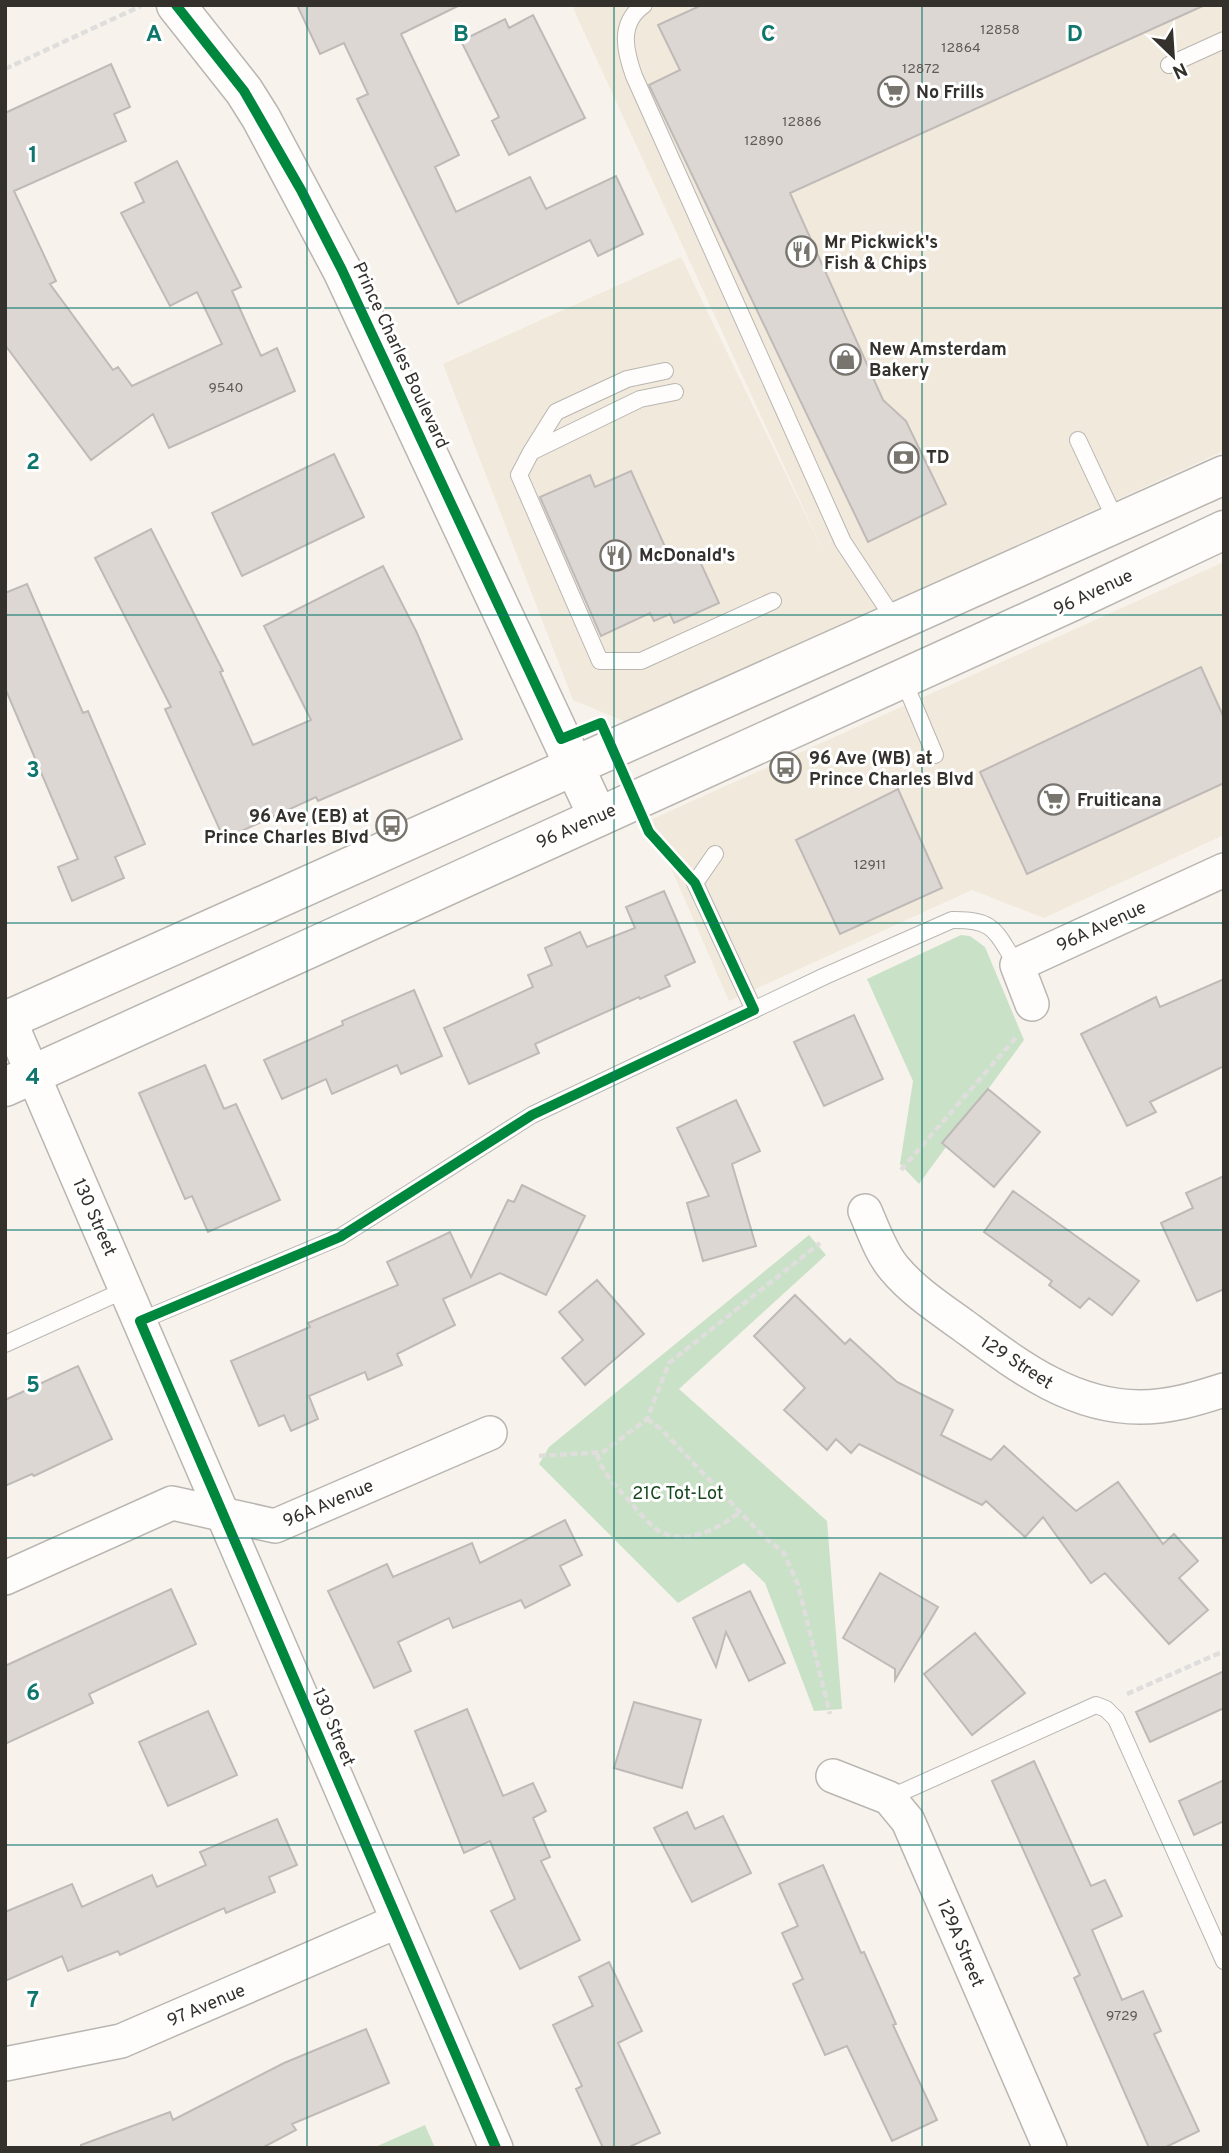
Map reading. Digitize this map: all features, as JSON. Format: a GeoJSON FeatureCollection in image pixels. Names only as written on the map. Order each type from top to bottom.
{"type":"FeatureCollection","features":[{"type":"Feature","properties":{"kind":"main road","name":"Prince Charles Boulevard"},"geometry":{"type":"LineString","coordinates":[[176,5],[244,91],[301,190],[342,270],[598,817]]}},
{"type":"Feature","properties":{"kind":"main road"},"geometry":{"type":"LineString","coordinates":[[7,1020],[1224,475]]}},
{"type":"Feature","properties":{"kind":"main road"},"geometry":{"type":"LineString","coordinates":[[1071,602],[1117,523]]}},
{"type":"Feature","properties":{"kind":"main road","name":"96 Avenue"},"geometry":{"type":"LineString","coordinates":[[19,1081],[1071,602],[1223,530]]}},
{"type":"Feature","properties":{"kind":"street","name":"96A Avenue"},"geometry":{"type":"LineString","coordinates":[[1017,965],[1224,870]]}},
{"type":"Feature","properties":{"kind":"street"},"geometry":{"type":"LineString","coordinates":[[1017,965],[1027,1016]]}},
{"type":"Feature","properties":{"kind":"street","name":"130 Street"},"geometry":{"type":"LineString","coordinates":[[7,1020],[19,1081],[127,1289],[496,2148]]}},
{"type":"Feature","properties":{"kind":"street","name":"129 Street"},"geometry":{"type":"LineString","coordinates":[[865,1211],[892,1266],[921,1295],[1016,1365],[1059,1390],[1101,1403],[1139,1408],[1180,1405],[1224,1390]]}},
{"type":"Feature","properties":{"kind":"street","name":"96A Avenue"},"geometry":{"type":"LineString","coordinates":[[5,1578],[172,1503],[275,1526],[490,1433]]}},
{"type":"Feature","properties":{"kind":"street"},"geometry":{"type":"LineString","coordinates":[[833,1776],[889,1798]]}},
{"type":"Feature","properties":{"kind":"street","name":"129A Street"},"geometry":{"type":"LineString","coordinates":[[889,1798],[908,1821],[1050,2148]]}},
{"type":"Feature","properties":{"kind":"street","name":"97 Avenue"},"geometry":{"type":"LineString","coordinates":[[5,2064],[121,2041],[398,1921]]}},
{"type":"Feature","properties":{"kind":"lane"},"geometry":{"type":"LineString","coordinates":[[644,5],[635,11],[626,28],[625,52],[634,76],[843,542],[896,622]]}},
{"type":"Feature","properties":{"kind":"lane"},"geometry":{"type":"LineString","coordinates":[[1169,65],[1224,40]]}},
{"type":"Feature","properties":{"kind":"lane"},"geometry":{"type":"LineString","coordinates":[[665,371],[627,379],[556,412],[519,475],[600,661],[642,661],[773,601]]}},
{"type":"Feature","properties":{"kind":"lane"},"geometry":{"type":"LineString","coordinates":[[531,452],[640,399],[675,392]]}},
{"type":"Feature","properties":{"kind":"lane"},"geometry":{"type":"LineString","coordinates":[[1078,440],[1117,523]]}},
{"type":"Feature","properties":{"kind":"lane"},"geometry":{"type":"LineString","coordinates":[[903,678],[935,755]]}},
{"type":"Feature","properties":{"kind":"lane"},"geometry":{"type":"LineString","coordinates":[[715,854],[695,883],[754,1010]]}},
{"type":"Feature","properties":{"kind":"lane"},"geometry":{"type":"LineString","coordinates":[[140,1321],[340,1237],[532,1115],[825,976],[952,920],[974,919],[991,927],[1017,965]]}},
{"type":"Feature","properties":{"kind":"lane"},"geometry":{"type":"LineString","coordinates":[[5,1344],[127,1289]]}},
{"type":"Feature","properties":{"kind":"lane"},"geometry":{"type":"LineString","coordinates":[[889,1798],[1096,1705],[1106,1709],[1116,1719],[1224,1961]]}},
{"type":"Feature","properties":{"kind":"path"},"geometry":{"type":"LineString","coordinates":[[5,69],[142,6]]}},
{"type":"Feature","properties":{"kind":"path"},"geometry":{"type":"LineString","coordinates":[[901,1170],[1018,1035],[1027,1016]]}},
{"type":"Feature","properties":{"kind":"path"},"geometry":{"type":"LineString","coordinates":[[539,1456],[603,1452],[647,1419],[669,1363],[820,1243]]}},
{"type":"Feature","properties":{"kind":"path"},"geometry":{"type":"LineString","coordinates":[[647,1419],[662,1429],[740,1512],[784,1553],[795,1578],[830,1714]]}},
{"type":"Feature","properties":{"kind":"path"},"geometry":{"type":"LineString","coordinates":[[597,1454],[606,1475],[654,1528],[666,1534],[694,1535],[710,1532],[740,1512]]}},
{"type":"Feature","properties":{"kind":"path"},"geometry":{"type":"LineString","coordinates":[[1119,1696],[1224,1651]]}},
{"type":"Feature","properties":{"kind":"shaded area"},"geometry":{"type":"Polygon","coordinates":[[[579,5],[1224,5],[1224,451],[626,722],[573,700],[443,364],[681,257],[826,557],[573,8],[579,5]]]}},
{"type":"Feature","properties":{"kind":"shaded area"},"geometry":{"type":"Polygon","coordinates":[[[1224,562],[1224,835],[1044,918],[972,890],[729,1001],[650,820],[1224,562]]]}},
{"type":"Feature","properties":{"kind":"green space"},"geometry":{"type":"Polygon","coordinates":[[[961,935],[970,936],[985,947],[1024,1040],[919,1184],[900,1164],[913,1081],[867,979],[961,935]]]}},
{"type":"Feature","properties":{"kind":"green space","name":"21C Tot-Lot"},"geometry":{"type":"Polygon","coordinates":[[[809,1235],[826,1255],[679,1389],[827,1521],[842,1709],[814,1711],[765,1583],[744,1563],[678,1603],[539,1464],[549,1447],[809,1235]]]}},
{"type":"Feature","properties":{"kind":"green space"},"geometry":{"type":"Polygon","coordinates":[[[425,2125],[435,2148],[373,2148],[425,2125]]]}},
{"type":"Feature","properties":{"kind":"building"},"geometry":{"type":"Polygon","coordinates":[[[297,5],[460,5],[401,34],[459,155],[435,167],[456,212],[530,177],[546,209],[616,176],[643,234],[598,256],[590,240],[458,304],[357,99],[368,94],[344,43],[320,54],[297,5]]]}},
{"type":"Feature","properties":{"kind":"building"},"geometry":{"type":"Polygon","coordinates":[[[702,5],[1205,5],[790,193],[883,400],[906,421],[946,504],[868,542],[649,85],[680,70],[658,25],[702,5]]]}},
{"type":"Feature","properties":{"kind":"building"},"geometry":{"type":"Polygon","coordinates":[[[533,15],[585,118],[509,155],[492,121],[499,117],[461,41],[505,19],[509,28],[533,15]]]}},
{"type":"Feature","properties":{"kind":"building"},"geometry":{"type":"Polygon","coordinates":[[[111,64],[130,107],[114,114],[126,141],[14,191],[56,281],[50,284],[113,370],[118,367],[132,386],[222,344],[197,292],[170,306],[121,213],[144,202],[135,183],[177,161],[241,287],[232,291],[261,356],[277,348],[295,391],[169,448],[153,414],[91,460],[5,345],[5,113],[111,64]]]}},
{"type":"Feature","properties":{"kind":"building"},"geometry":{"type":"Polygon","coordinates":[[[334,454],[364,517],[242,576],[212,513],[334,454]]]}},
{"type":"Feature","properties":{"kind":"building","name":"McDonald's"},"geometry":{"type":"Polygon","coordinates":[[[631,471],[670,558],[681,553],[686,563],[698,557],[719,603],[674,623],[670,614],[654,621],[650,613],[601,636],[540,497],[590,475],[595,487],[631,471]]]}},
{"type":"Feature","properties":{"kind":"building"},"geometry":{"type":"Polygon","coordinates":[[[151,529],[223,671],[220,672],[253,745],[311,720],[264,626],[383,566],[417,633],[462,739],[318,801],[316,797],[224,839],[165,709],[171,707],[95,558],[151,529]]]}},
{"type":"Feature","properties":{"kind":"building"},"geometry":{"type":"Polygon","coordinates":[[[27,584],[83,713],[88,711],[145,844],[115,857],[124,878],[72,901],[58,867],[78,859],[5,688],[5,593],[27,584]]]}},
{"type":"Feature","properties":{"kind":"building"},"geometry":{"type":"Polygon","coordinates":[[[1201,667],[1224,718],[1224,783],[1027,874],[980,772],[1201,667]]]}},
{"type":"Feature","properties":{"kind":"building"},"geometry":{"type":"Polygon","coordinates":[[[898,789],[942,888],[840,934],[796,840],[898,789]]]}},
{"type":"Feature","properties":{"kind":"building"},"geometry":{"type":"Polygon","coordinates":[[[664,891],[695,962],[665,976],[670,986],[640,999],[639,997],[535,1044],[539,1053],[469,1084],[444,1028],[533,987],[528,975],[552,965],[545,948],[580,932],[587,947],[635,928],[626,907],[664,891]]]}},
{"type":"Feature","properties":{"kind":"building"},"geometry":{"type":"Polygon","coordinates":[[[1224,979],[1224,1066],[1150,1102],[1156,1112],[1127,1126],[1081,1034],[1156,997],[1160,1007],[1224,979]]]}},
{"type":"Feature","properties":{"kind":"building"},"geometry":{"type":"Polygon","coordinates":[[[414,990],[442,1056],[401,1074],[397,1065],[332,1094],[326,1079],[282,1099],[264,1060],[343,1025],[342,1021],[414,990]]]}},
{"type":"Feature","properties":{"kind":"building"},"geometry":{"type":"Polygon","coordinates":[[[854,1015],[883,1079],[824,1106],[794,1042],[854,1015]]]}},
{"type":"Feature","properties":{"kind":"building"},"geometry":{"type":"Polygon","coordinates":[[[205,1065],[224,1109],[236,1104],[280,1200],[208,1232],[192,1196],[185,1199],[139,1093],[205,1065]]]}},
{"type":"Feature","properties":{"kind":"building"},"geometry":{"type":"Polygon","coordinates":[[[988,1089],[1040,1132],[994,1187],[942,1143],[988,1089]]]}},
{"type":"Feature","properties":{"kind":"building"},"geometry":{"type":"Polygon","coordinates":[[[736,1100],[760,1151],[732,1164],[756,1246],[703,1261],[687,1203],[709,1196],[677,1128],[736,1100]]]}},
{"type":"Feature","properties":{"kind":"building"},"geometry":{"type":"Polygon","coordinates":[[[1224,1176],[1224,1289],[1197,1301],[1161,1223],[1193,1208],[1186,1193],[1224,1176]]]}},
{"type":"Feature","properties":{"kind":"building"},"geometry":{"type":"Polygon","coordinates":[[[522,1185],[585,1216],[546,1295],[500,1273],[443,1299],[455,1325],[397,1354],[402,1365],[368,1380],[365,1372],[309,1396],[318,1419],[291,1431],[284,1415],[259,1426],[231,1361],[310,1327],[308,1323],[398,1285],[387,1262],[450,1232],[471,1277],[508,1200],[514,1202],[522,1185]]]}},
{"type":"Feature","properties":{"kind":"building"},"geometry":{"type":"Polygon","coordinates":[[[1013,1191],[1139,1281],[1112,1315],[1089,1298],[1080,1308],[1049,1285],[1052,1281],[984,1232],[1013,1191]]]}},
{"type":"Feature","properties":{"kind":"building"},"geometry":{"type":"Polygon","coordinates":[[[597,1280],[644,1334],[585,1385],[562,1358],[583,1340],[559,1312],[597,1280]]]}},
{"type":"Feature","properties":{"kind":"building"},"geometry":{"type":"Polygon","coordinates":[[[795,1295],[845,1344],[850,1339],[897,1382],[953,1410],[941,1435],[991,1460],[1004,1446],[1076,1511],[1118,1482],[1163,1544],[1174,1534],[1198,1561],[1179,1578],[1208,1610],[1169,1644],[1105,1573],[1091,1583],[1043,1517],[1025,1537],[986,1501],[982,1505],[859,1444],[851,1453],[836,1439],[827,1450],[784,1410],[805,1388],[754,1336],[795,1295]]]}},
{"type":"Feature","properties":{"kind":"building"},"geometry":{"type":"Polygon","coordinates":[[[78,1366],[112,1439],[34,1476],[32,1474],[5,1486],[5,1400],[78,1366]]]}},
{"type":"Feature","properties":{"kind":"building"},"geometry":{"type":"Polygon","coordinates":[[[565,1520],[582,1555],[560,1566],[570,1585],[525,1608],[521,1600],[453,1628],[449,1618],[398,1642],[411,1671],[374,1688],[328,1591],[387,1564],[393,1577],[472,1543],[480,1563],[565,1520]]]}},
{"type":"Feature","properties":{"kind":"building"},"geometry":{"type":"Polygon","coordinates":[[[880,1573],[938,1607],[895,1680],[895,1669],[843,1638],[880,1573]]]}},
{"type":"Feature","properties":{"kind":"building"},"geometry":{"type":"Polygon","coordinates":[[[171,1589],[196,1644],[89,1694],[93,1703],[5,1744],[5,1666],[171,1589]]]}},
{"type":"Feature","properties":{"kind":"building"},"geometry":{"type":"Polygon","coordinates":[[[750,1591],[785,1663],[749,1681],[726,1632],[716,1667],[693,1618],[750,1591]]]}},
{"type":"Feature","properties":{"kind":"building"},"geometry":{"type":"Polygon","coordinates":[[[975,1633],[1025,1693],[972,1735],[924,1674],[975,1633]]]}},
{"type":"Feature","properties":{"kind":"building"},"geometry":{"type":"Polygon","coordinates":[[[1224,1671],[1224,1708],[1150,1742],[1136,1712],[1224,1671]]]}},
{"type":"Feature","properties":{"kind":"building"},"geometry":{"type":"Polygon","coordinates":[[[634,1702],[701,1720],[682,1788],[614,1768],[634,1702]]]}},
{"type":"Feature","properties":{"kind":"building"},"geometry":{"type":"Polygon","coordinates":[[[467,1709],[503,1796],[533,1783],[546,1811],[533,1818],[550,1857],[541,1861],[580,1940],[520,1969],[491,1911],[515,1899],[490,1841],[464,1853],[415,1731],[467,1709]]]}},
{"type":"Feature","properties":{"kind":"building"},"geometry":{"type":"Polygon","coordinates":[[[208,1711],[237,1775],[168,1806],[139,1742],[208,1711]]]}},
{"type":"Feature","properties":{"kind":"building"},"geometry":{"type":"Polygon","coordinates":[[[1034,1761],[1091,1886],[1105,1880],[1122,1916],[1092,1930],[1122,2000],[1143,1991],[1161,2031],[1154,2034],[1199,2131],[1164,2148],[1149,2148],[1074,1978],[1080,1975],[992,1781],[1034,1761]]]}},
{"type":"Feature","properties":{"kind":"building"},"geometry":{"type":"Polygon","coordinates":[[[1224,1780],[1224,1821],[1194,1835],[1179,1801],[1224,1780]]]}},
{"type":"Feature","properties":{"kind":"building"},"geometry":{"type":"Polygon","coordinates":[[[687,1812],[695,1829],[723,1816],[751,1873],[692,1902],[654,1828],[687,1812]]]}},
{"type":"Feature","properties":{"kind":"building"},"geometry":{"type":"Polygon","coordinates":[[[277,1819],[297,1865],[269,1877],[275,1892],[226,1913],[224,1908],[120,1955],[118,1951],[68,1971],[62,1956],[5,1981],[5,1912],[72,1884],[82,1907],[152,1875],[157,1887],[206,1865],[200,1852],[277,1819]]]}},
{"type":"Feature","properties":{"kind":"building"},"geometry":{"type":"Polygon","coordinates":[[[823,1865],[937,2120],[892,2141],[847,2046],[825,2055],[793,1984],[803,1979],[782,1933],[798,1926],[779,1884],[823,1865]]]}},
{"type":"Feature","properties":{"kind":"building"},"geometry":{"type":"Polygon","coordinates":[[[609,1962],[642,2031],[618,2043],[660,2133],[627,2148],[603,2148],[576,2089],[582,2086],[553,2025],[593,2006],[579,1977],[609,1962]]]}},
{"type":"Feature","properties":{"kind":"building"},"geometry":{"type":"Polygon","coordinates":[[[366,2029],[389,2083],[292,2124],[296,2130],[262,2148],[81,2148],[81,2145],[170,2112],[173,2120],[284,2063],[366,2029]]]}},
{"type":"Feature","properties":{"kind":"cycle path"},"geometry":{"type":"LineString","coordinates":[[176,5],[244,91],[301,190],[342,270],[561,739],[601,723],[649,832],[695,883],[754,1010],[532,1115],[340,1237],[140,1321],[496,2148]]}},
{"type":"Feature","properties":{"kind":"place","name":"No Frills"},"geometry":{"type":"Point","coordinates":[893,92]}},
{"type":"Feature","properties":{"kind":"place","name":"Mr Pickwick's Fish & Chips"},"geometry":{"type":"Point","coordinates":[801,252]}},
{"type":"Feature","properties":{"kind":"place","name":"New Amsterdam Bakery"},"geometry":{"type":"Point","coordinates":[846,359]}},
{"type":"Feature","properties":{"kind":"place","name":"TD"},"geometry":{"type":"Point","coordinates":[903,457]}},
{"type":"Feature","properties":{"kind":"place","name":"McDonald's"},"geometry":{"type":"Point","coordinates":[616,555]}},
{"type":"Feature","properties":{"kind":"place","name":"96 Ave (WB) at Prince Charles Blvd"},"geometry":{"type":"Point","coordinates":[786,768]}},
{"type":"Feature","properties":{"kind":"place","name":"Fruiticana"},"geometry":{"type":"Point","coordinates":[1054,800]}},
{"type":"Feature","properties":{"kind":"place","name":"96 Ave (EB) at Prince Charles Blvd"},"geometry":{"type":"Point","coordinates":[392,826]}}]}
